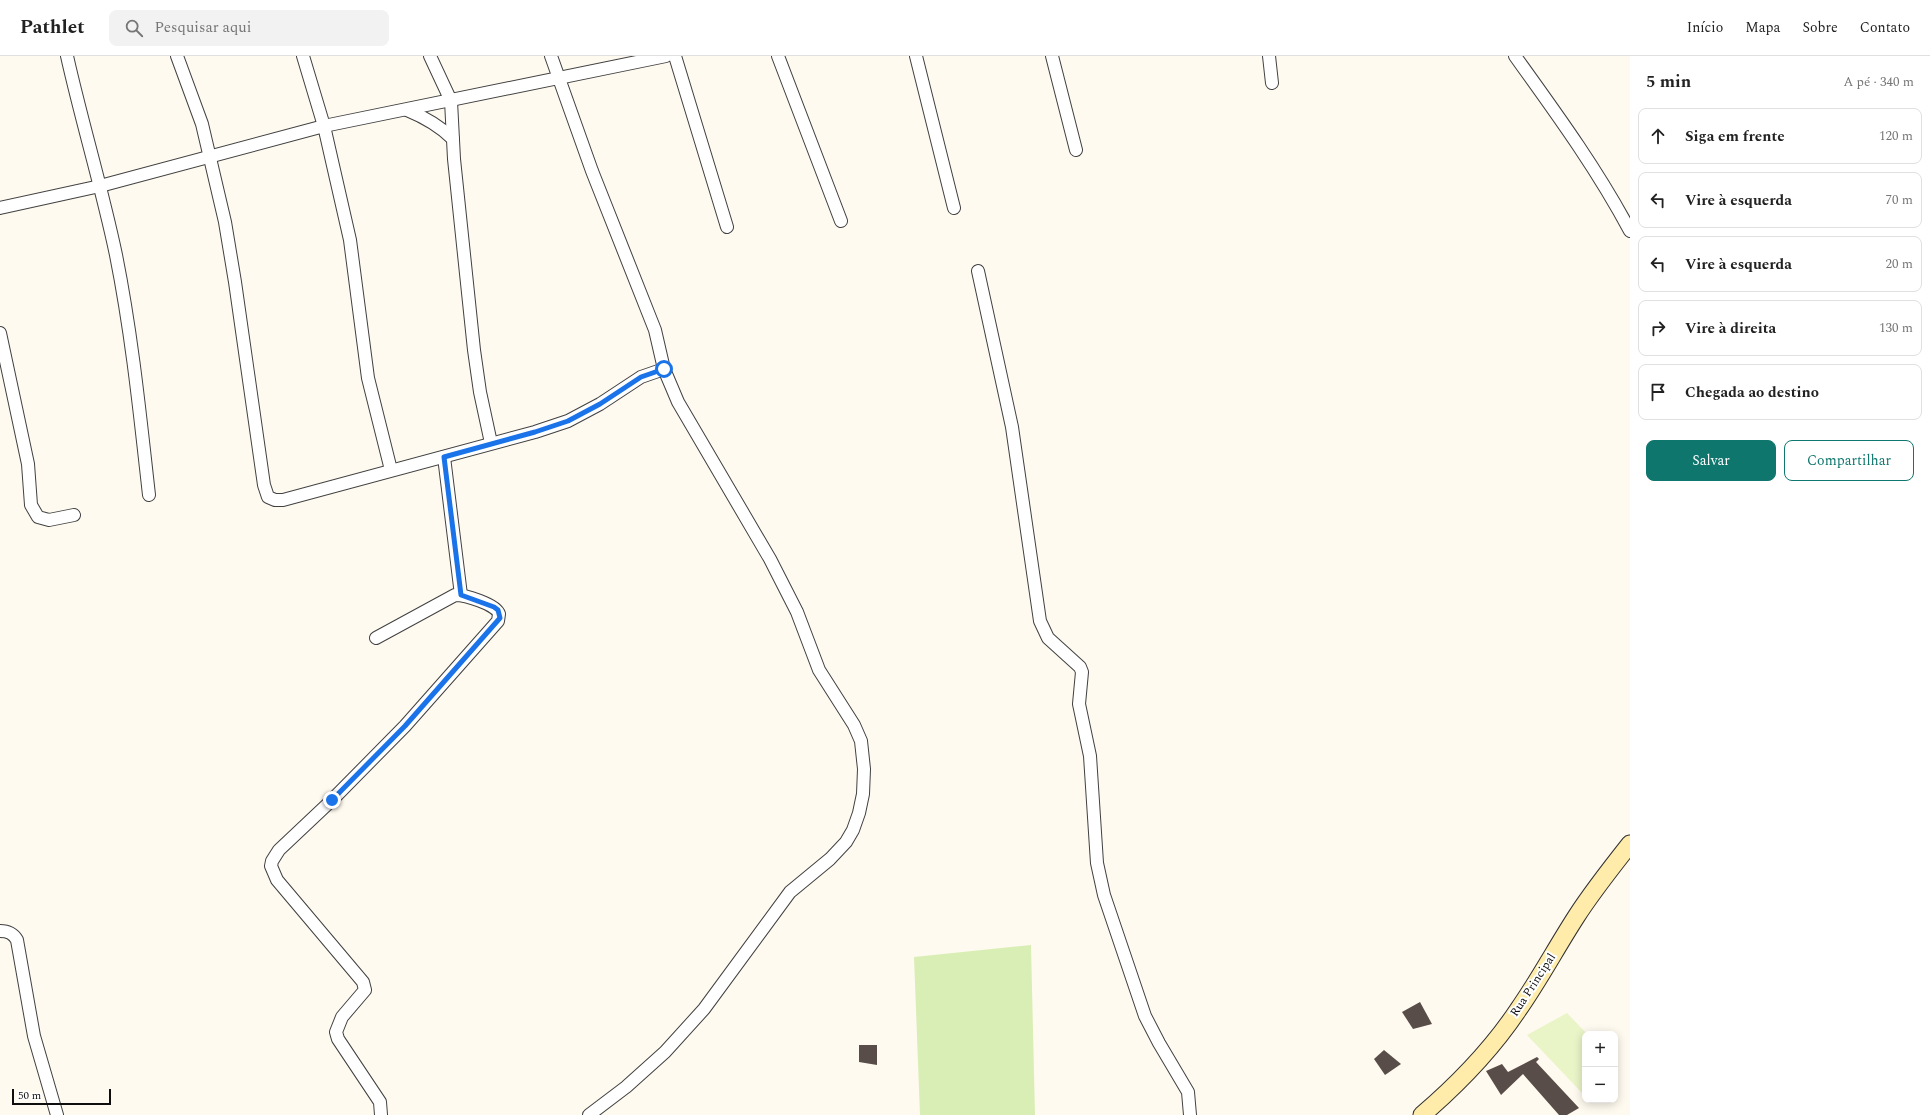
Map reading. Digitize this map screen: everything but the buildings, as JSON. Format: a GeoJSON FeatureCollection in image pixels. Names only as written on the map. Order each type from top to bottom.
{"type":"FeatureCollection","features":[{"type":"Feature","properties":{"kind":"street"},"geometry":{"type":"LineString","coordinates":[[67,56],[79,114],[100,186],[116,254],[133,354],[149,495]]}},
{"type":"Feature","properties":{"kind":"street"},"geometry":{"type":"LineString","coordinates":[[177,56],[202,124],[225,222],[264,485],[268,497],[275,500],[283,500],[535,432],[568,421],[600,404],[641,377],[664,369]]}},
{"type":"Feature","properties":{"kind":"street"},"geometry":{"type":"LineString","coordinates":[[303,56],[324,126],[350,240],[368,378],[392,470]]}},
{"type":"Feature","properties":{"kind":"street"},"geometry":{"type":"LineString","coordinates":[[430,56],[451,101],[453,139],[474,350],[480,392],[491,443]]}},
{"type":"Feature","properties":{"kind":"street"},"geometry":{"type":"LineString","coordinates":[[551,56],[592,171],[655,330],[664,369],[678,402],[770,558],[797,612],[819,670],[854,725],[861,741],[864,769],[863,794],[853,830],[846,842],[830,859],[790,892],[704,1009],[665,1052],[626,1087],[589,1115]]}},
{"type":"Feature","properties":{"kind":"street"},"geometry":{"type":"LineString","coordinates":[[0,208],[100,186],[210,158],[324,126],[666,56]]}},
{"type":"Feature","properties":{"kind":"street"},"geometry":{"type":"LineString","coordinates":[[675,56],[727,227]]}},
{"type":"Feature","properties":{"kind":"street"},"geometry":{"type":"LineString","coordinates":[[778,56],[841,221]]}},
{"type":"Feature","properties":{"kind":"street"},"geometry":{"type":"LineString","coordinates":[[916,56],[954,208]]}},
{"type":"Feature","properties":{"kind":"street"},"geometry":{"type":"LineString","coordinates":[[1052,56],[1076,150]]}},
{"type":"Feature","properties":{"kind":"street"},"geometry":{"type":"LineString","coordinates":[[1268,56],[1272,83]]}},
{"type":"Feature","properties":{"kind":"street"},"geometry":{"type":"LineString","coordinates":[[1515,56],[1585,154],[1614,201],[1630,231]]}},
{"type":"Feature","properties":{"kind":"street"},"geometry":{"type":"LineString","coordinates":[[407,110],[424,117],[444,130],[453,139]]}},
{"type":"Feature","properties":{"kind":"street"},"geometry":{"type":"LineString","coordinates":[[978,271],[1012,427],[1040,621],[1048,638],[1080,667],[1082,672],[1079,704],[1090,756],[1097,863],[1104,895],[1145,1016],[1188,1092],[1190,1115]]}},
{"type":"Feature","properties":{"kind":"street"},"geometry":{"type":"LineString","coordinates":[[0,333],[28,464],[31,505],[38,517],[49,520],[74,515]]}},
{"type":"Feature","properties":{"kind":"street"},"geometry":{"type":"LineString","coordinates":[[444,457],[461,595]]}},
{"type":"Feature","properties":{"kind":"street"},"geometry":{"type":"LineString","coordinates":[[376,638],[450,597],[461,595],[494,607],[499,614],[498,621],[405,726],[332,800],[278,850],[272,861],[273,872],[277,880],[363,982],[365,990],[342,1017],[336,1032],[338,1039],[380,1102],[381,1115]]}},
{"type":"Feature","properties":{"kind":"street","name":"Rua Principal"},"geometry":{"type":"LineString","coordinates":[[1422,1115],[1435,1104],[1483,1054],[1518,1011],[1584,906],[1630,844]]}},
{"type":"Feature","properties":{"kind":"street"},"geometry":{"type":"LineString","coordinates":[[0,931],[6,931],[14,934],[17,940],[34,1036],[57,1115]]}},
{"type":"Feature","properties":{"kind":"green space"},"geometry":{"type":"Polygon","coordinates":[[[1031,945],[1035,1115],[920,1115],[914,957],[1031,945]]]}},
{"type":"Feature","properties":{"kind":"green space"},"geometry":{"type":"Polygon","coordinates":[[[1567,1013],[1584,1031],[1582,1031],[1582,1093],[1527,1035],[1567,1013]]]}},
{"type":"Feature","properties":{"kind":"route"},"geometry":{"type":"LineString","coordinates":[[332,800],[405,726],[500,618],[498,610],[494,607],[461,595],[444,457],[535,432],[568,421],[600,404],[641,377],[664,369]]}}]}
